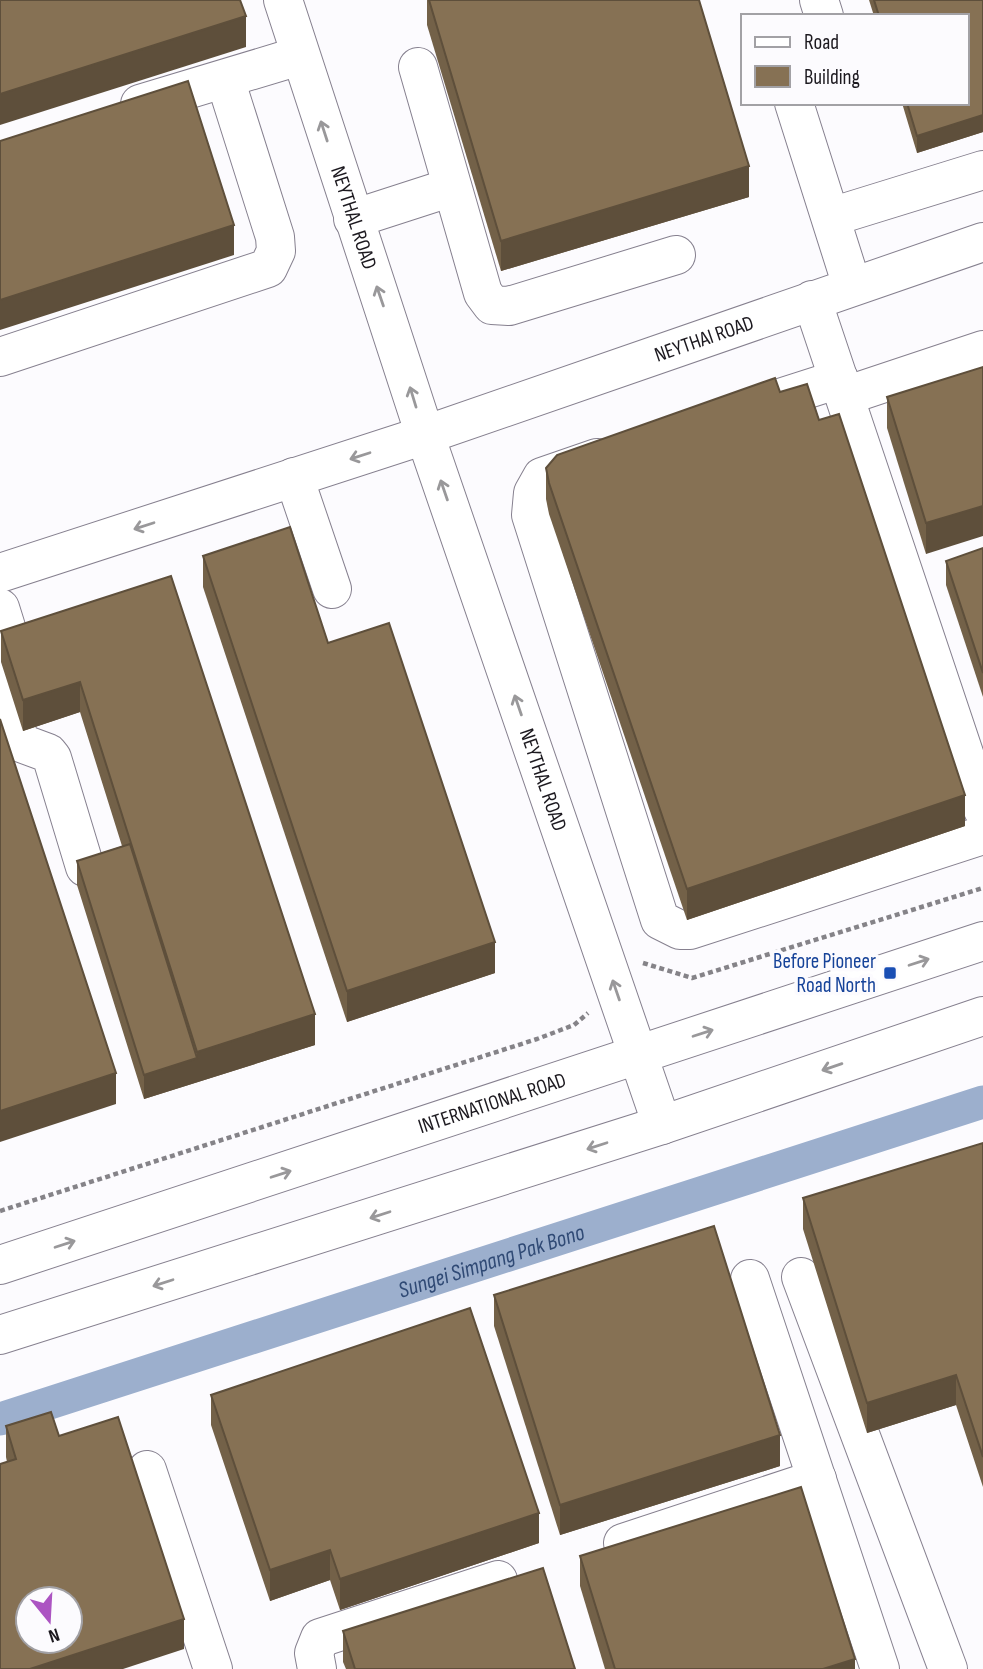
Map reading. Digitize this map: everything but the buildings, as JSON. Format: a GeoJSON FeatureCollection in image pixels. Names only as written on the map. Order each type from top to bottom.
{"type":"FeatureCollection","features":[{"type":"Feature","properties":{"kind":"street","name":"NEYTHAL ROAD"},"geometry":{"type":"LineString","coordinates":[[283,0],[299,56],[425,435],[662,1125]]}},
{"type":"Feature","properties":{"kind":"street"},"geometry":{"type":"LineString","coordinates":[[107,114],[299,56]]}},
{"type":"Feature","properties":{"kind":"street"},"geometry":{"type":"LineString","coordinates":[[418,67],[486,301],[500,308],[676,255]]}},
{"type":"Feature","properties":{"kind":"street"},"geometry":{"type":"LineString","coordinates":[[0,357],[268,268],[276,251],[275,237],[225,79]]}},
{"type":"Feature","properties":{"kind":"street"},"geometry":{"type":"LineString","coordinates":[[795,105],[852,286]]}},
{"type":"Feature","properties":{"kind":"street"},"geometry":{"type":"LineString","coordinates":[[831,217],[983,170]]}},
{"type":"Feature","properties":{"kind":"street"},"geometry":{"type":"LineString","coordinates":[[353,219],[452,187]]}},
{"type":"Feature","properties":{"kind":"street","name":"NEYTHAI ROAD"},"geometry":{"type":"LineString","coordinates":[[425,435],[983,242]]}},
{"type":"Feature","properties":{"kind":"street"},"geometry":{"type":"LineString","coordinates":[[812,300],[983,810]]}},
{"type":"Feature","properties":{"kind":"street"},"geometry":{"type":"LineString","coordinates":[[720,418],[983,350]]}},
{"type":"Feature","properties":{"kind":"street"},"geometry":{"type":"LineString","coordinates":[[0,573],[425,435]]}},
{"type":"Feature","properties":{"kind":"street"},"geometry":{"type":"LineString","coordinates":[[627,448],[542,477],[533,493],[531,515],[660,920],[680,930],[690,930],[983,835]]}},
{"type":"Feature","properties":{"kind":"street"},"geometry":{"type":"LineString","coordinates":[[294,477],[332,589]]}},
{"type":"Feature","properties":{"kind":"street"},"geometry":{"type":"LineString","coordinates":[[0,608],[5,665],[21,743],[48,753],[52,758],[85,867]]}},
{"type":"Feature","properties":{"kind":"street"},"geometry":{"type":"LineString","coordinates":[[5,665],[51,641]]}},
{"type":"Feature","properties":{"kind":"street","name":"INTERNATIONAL ROAD"},"geometry":{"type":"LineString","coordinates":[[0,1265],[983,941]]}},
{"type":"Feature","properties":{"kind":"street"},"geometry":{"type":"LineString","coordinates":[[0,1335],[662,1125],[983,1016]]}},
{"type":"Feature","properties":{"kind":"street"},"geometry":{"type":"LineString","coordinates":[[801,1277],[948,1669]]}},
{"type":"Feature","properties":{"kind":"street"},"geometry":{"type":"LineString","coordinates":[[750,1279],[880,1669]]}},
{"type":"Feature","properties":{"kind":"street"},"geometry":{"type":"LineString","coordinates":[[147,1470],[213,1669]]}},
{"type":"Feature","properties":{"kind":"street"},"geometry":{"type":"LineString","coordinates":[[609,1548],[817,1479]]}},
{"type":"Feature","properties":{"kind":"street"},"geometry":{"type":"LineString","coordinates":[[317,1669],[314,1653],[320,1638],[498,1580]]}},
{"type":"Feature","properties":{"kind":"path"},"geometry":{"type":"LineString","coordinates":[[597,937],[652,967],[692,978],[983,888]]}},
{"type":"Feature","properties":{"kind":"path"},"geometry":{"type":"LineString","coordinates":[[0,1211],[537,1039],[574,1025],[616,990]]}},
{"type":"Feature","properties":{"kind":"waterway","name":"Sungei Simpang Pak Bono"},"geometry":{"type":"LineString","coordinates":[[0,1419],[983,1102]]}},
{"type":"Feature","properties":{"kind":"place","name":"Before Pioneer Road North"},"geometry":{"type":"Point","coordinates":[890,973]}}]}
